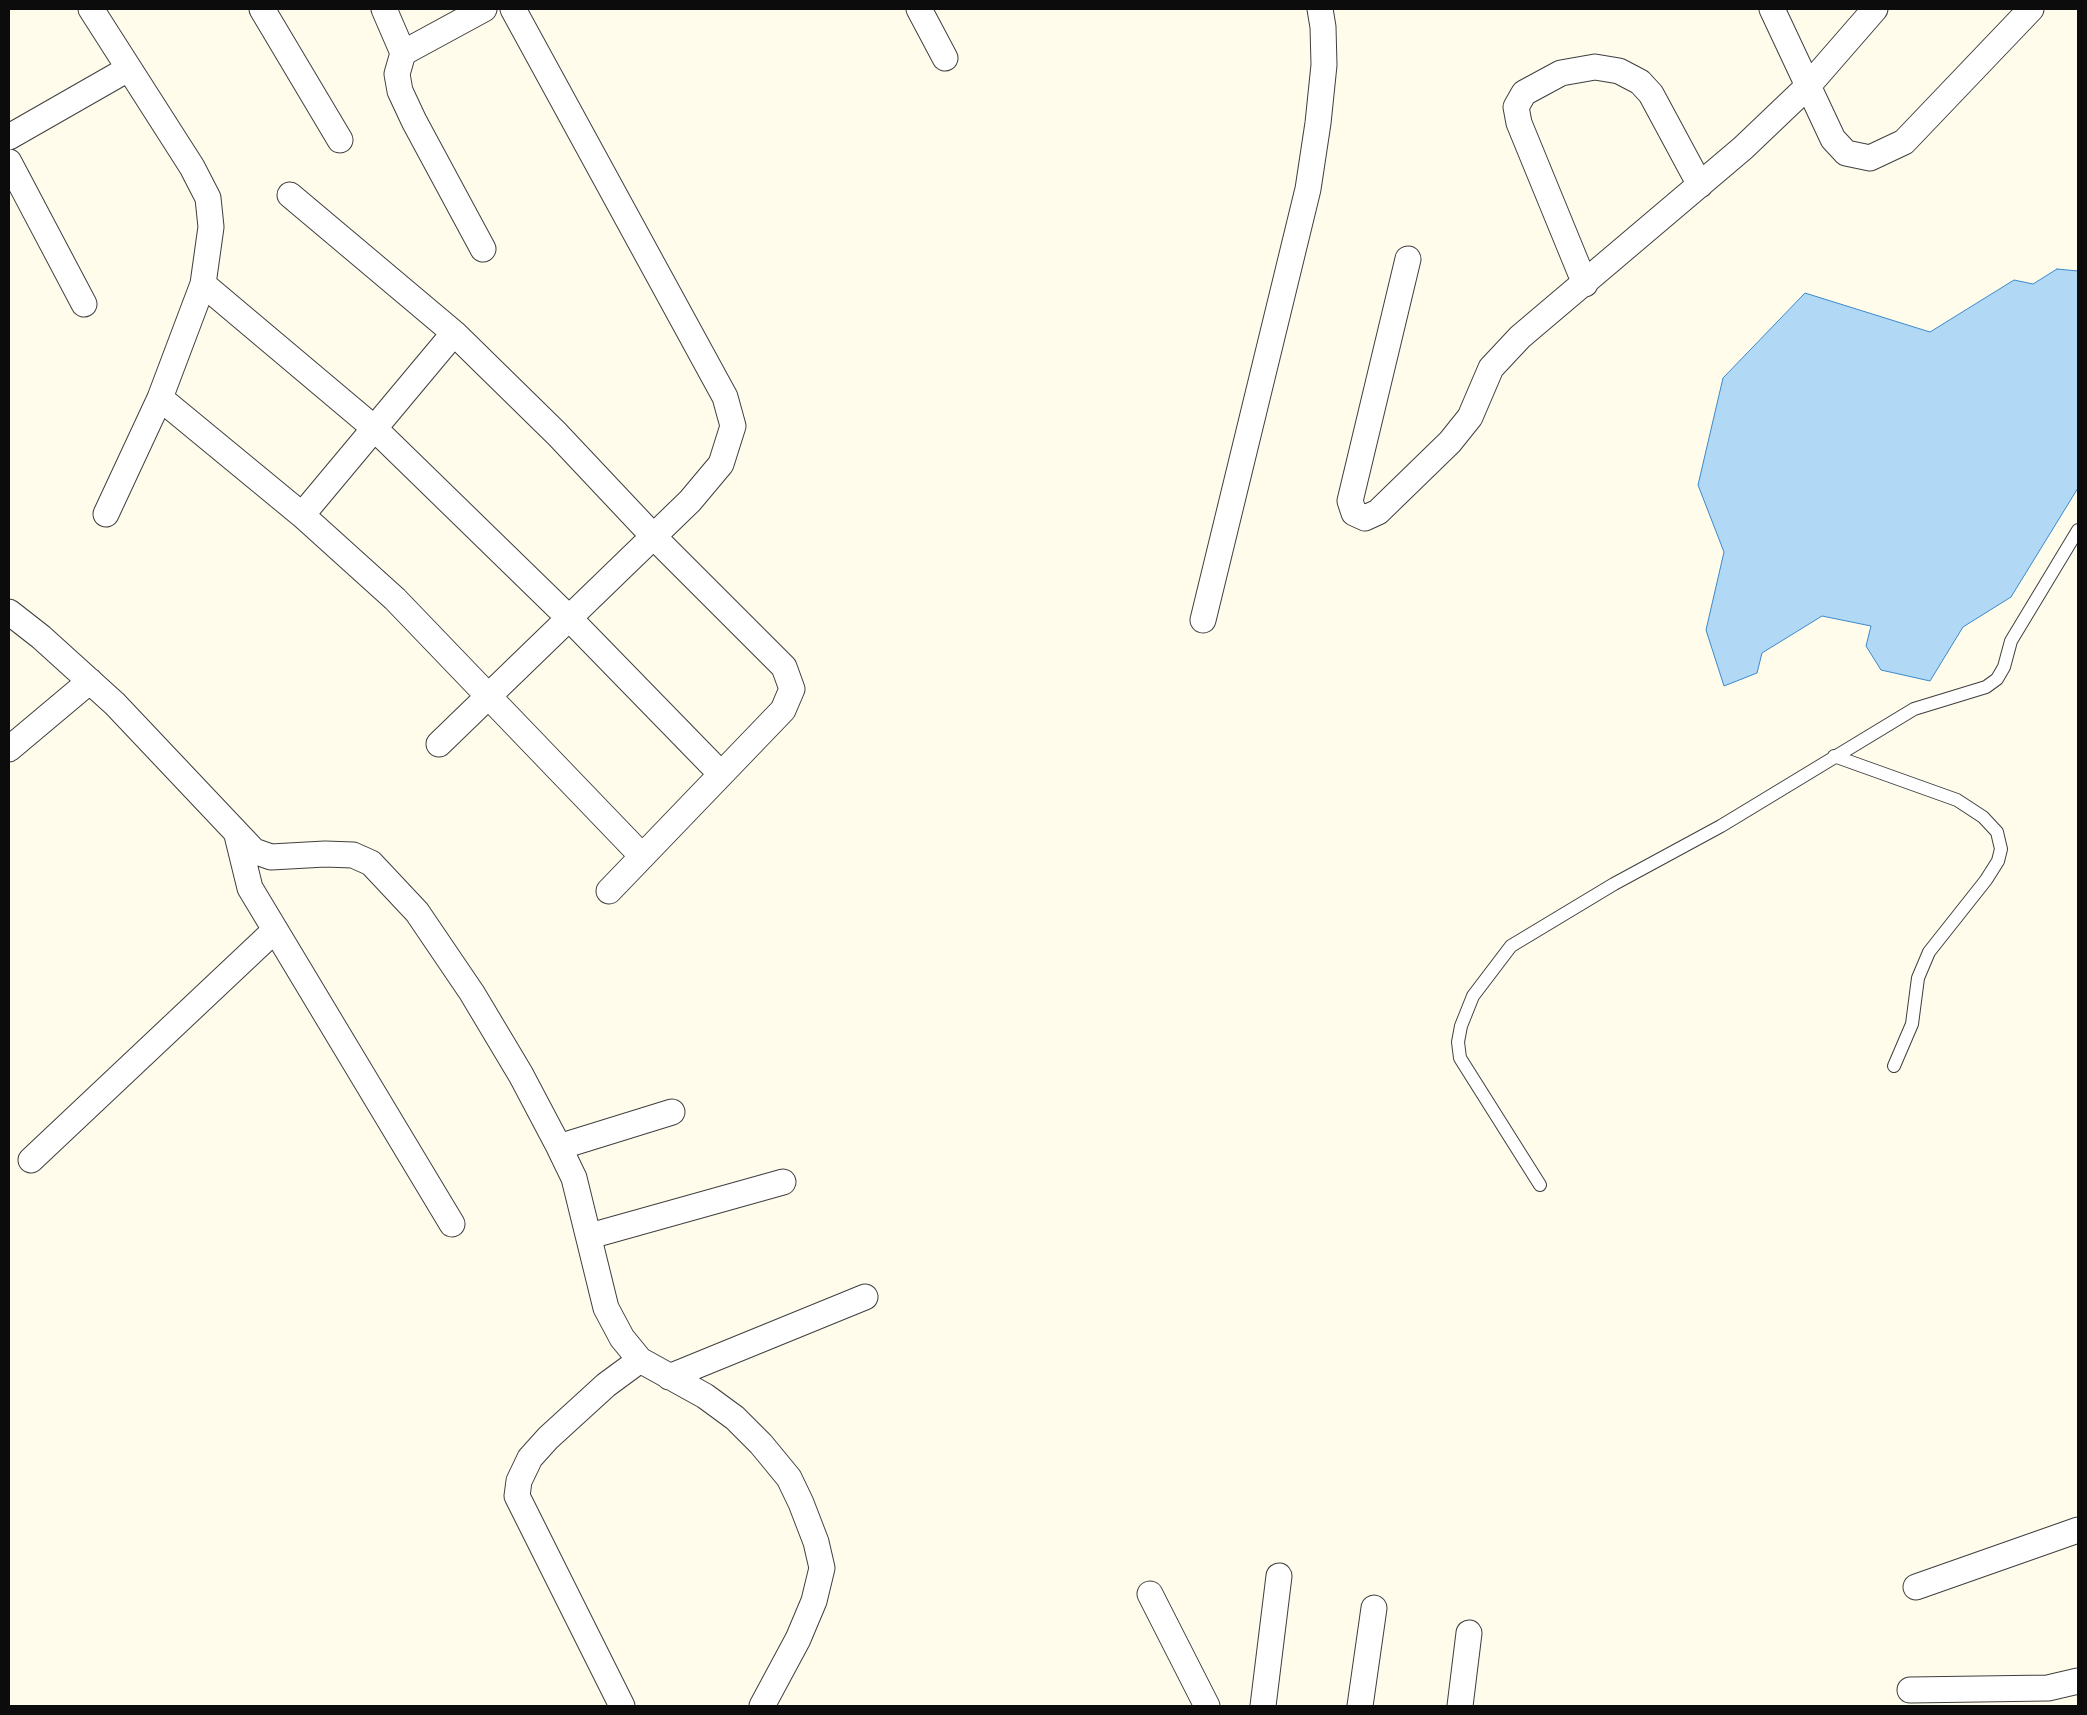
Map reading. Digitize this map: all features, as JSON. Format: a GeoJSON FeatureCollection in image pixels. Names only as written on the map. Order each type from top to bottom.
{"type":"FeatureCollection","features":[{"type":"Feature","properties":{"kind":"street"},"geometry":{"type":"LineString","coordinates":[[91,9],[192,167],[208,198],[211,228],[202,284],[160,398],[106,514]]}},
{"type":"Feature","properties":{"kind":"street"},"geometry":{"type":"LineString","coordinates":[[262,9],[340,140]]}},
{"type":"Feature","properties":{"kind":"street"},"geometry":{"type":"LineString","coordinates":[[384,9],[403,53],[397,74],[400,91],[482,249]]}},
{"type":"Feature","properties":{"kind":"street"},"geometry":{"type":"LineString","coordinates":[[403,53],[484,9]]}},
{"type":"Feature","properties":{"kind":"street"},"geometry":{"type":"LineString","coordinates":[[439,744],[690,501],[721,464],[733,426],[725,397],[513,9]]}},
{"type":"Feature","properties":{"kind":"street"},"geometry":{"type":"LineString","coordinates":[[919,9],[945,58]]}},
{"type":"Feature","properties":{"kind":"street"},"geometry":{"type":"LineString","coordinates":[[1203,620],[1308,189],[1324,65],[1323,27],[1320,9]]}},
{"type":"Feature","properties":{"kind":"street"},"geometry":{"type":"LineString","coordinates":[[1772,9],[1833,138],[1846,154],[1870,158],[1904,142],[2031,9]]}},
{"type":"Feature","properties":{"kind":"street"},"geometry":{"type":"LineString","coordinates":[[1408,259],[1350,501],[1354,513],[1365,518],[1378,512],[1450,442],[1470,417],[1491,368],[1520,337],[1585,284],[1743,148],[1808,86],[1875,9]]}},
{"type":"Feature","properties":{"kind":"street"},"geometry":{"type":"LineString","coordinates":[[1585,284],[1520,124],[1516,107],[1524,93],[1561,73],[1595,67],[1619,70],[1640,82],[1651,94],[1700,184]]}},
{"type":"Feature","properties":{"kind":"street"},"geometry":{"type":"LineString","coordinates":[[9,137],[128,69]]}},
{"type":"Feature","properties":{"kind":"street"},"geometry":{"type":"LineString","coordinates":[[9,162],[84,304]]}},
{"type":"Feature","properties":{"kind":"street"},"geometry":{"type":"LineString","coordinates":[[290,195],[454,332],[558,434],[654,537],[784,667],[792,689],[783,710],[608,891]]}},
{"type":"Feature","properties":{"kind":"street"},"geometry":{"type":"LineString","coordinates":[[202,284],[374,428],[570,619],[721,774]]}},
{"type":"Feature","properties":{"kind":"street"},"geometry":{"type":"LineString","coordinates":[[302,515],[454,332]]}},
{"type":"Feature","properties":{"kind":"street"},"geometry":{"type":"LineString","coordinates":[[160,398],[302,515],[395,599],[642,856]]}},
{"type":"Feature","properties":{"kind":"street"},"geometry":{"type":"LineString","coordinates":[[9,612],[116,704],[254,851],[272,857],[325,854],[353,855],[371,863],[417,912],[472,993],[521,1075],[574,1178],[590,1236],[606,1308],[622,1338],[640,1360],[705,1396],[728,1412],[761,1444],[788,1478],[816,1542],[822,1568],[814,1601],[798,1639],[762,1706]]}},
{"type":"Feature","properties":{"kind":"street"},"geometry":{"type":"LineString","coordinates":[[9,749],[90,681]]}},
{"type":"Feature","properties":{"kind":"street"},"geometry":{"type":"LineString","coordinates":[[237,835],[250,888],[274,932],[332,1024],[452,1224]]}},
{"type":"Feature","properties":{"kind":"street"},"geometry":{"type":"LineString","coordinates":[[31,1160],[274,932]]}},
{"type":"Feature","properties":{"kind":"street"},"geometry":{"type":"LineString","coordinates":[[559,1147],[672,1112]]}},
{"type":"Feature","properties":{"kind":"street"},"geometry":{"type":"LineString","coordinates":[[590,1236],[782,1182]]}},
{"type":"Feature","properties":{"kind":"street"},"geometry":{"type":"LineString","coordinates":[[669,1377],[865,1297]]}},
{"type":"Feature","properties":{"kind":"street"},"geometry":{"type":"LineString","coordinates":[[622,1706],[517,1496],[519,1481],[530,1458],[606,1385],[640,1360]]}},
{"type":"Feature","properties":{"kind":"street"},"geometry":{"type":"LineString","coordinates":[[1916,1587],[2078,1530]]}},
{"type":"Feature","properties":{"kind":"street"},"geometry":{"type":"LineString","coordinates":[[1263,1706],[1279,1576]]}},
{"type":"Feature","properties":{"kind":"street"},"geometry":{"type":"LineString","coordinates":[[1150,1594],[1207,1706]]}},
{"type":"Feature","properties":{"kind":"street"},"geometry":{"type":"LineString","coordinates":[[1360,1706],[1374,1608]]}},
{"type":"Feature","properties":{"kind":"street"},"geometry":{"type":"LineString","coordinates":[[1460,1706],[1469,1632]]}},
{"type":"Feature","properties":{"kind":"street"},"geometry":{"type":"LineString","coordinates":[[1910,1690],[2048,1688],[2078,1681]]}},
{"type":"Feature","properties":{"kind":"lane"},"geometry":{"type":"LineString","coordinates":[[1540,1185],[1460,1058],[1458,1042],[1461,1026],[1473,996],[1511,946],[1614,884],[1721,826],[1914,709],[1986,687],[1997,679],[2015,634],[2078,530]]}},
{"type":"Feature","properties":{"kind":"lane"},"geometry":{"type":"LineString","coordinates":[[1834,756],[1957,800],[1983,817],[1997,832],[2001,849],[1998,861],[1986,880],[1929,952],[1918,978],[1912,1024],[1894,1066]]}},
{"type":"Feature","properties":{"kind":"water"},"geometry":{"type":"Polygon","coordinates":[[[2057,269],[2078,271],[2078,488],[2011,597],[1963,627],[1930,681],[1881,670],[1866,646],[1871,626],[1822,616],[1762,653],[1757,673],[1724,686],[1706,630],[1724,552],[1698,485],[1723,378],[1805,293],[1930,332],[2014,280],[2033,284],[2057,269]]]}}]}
